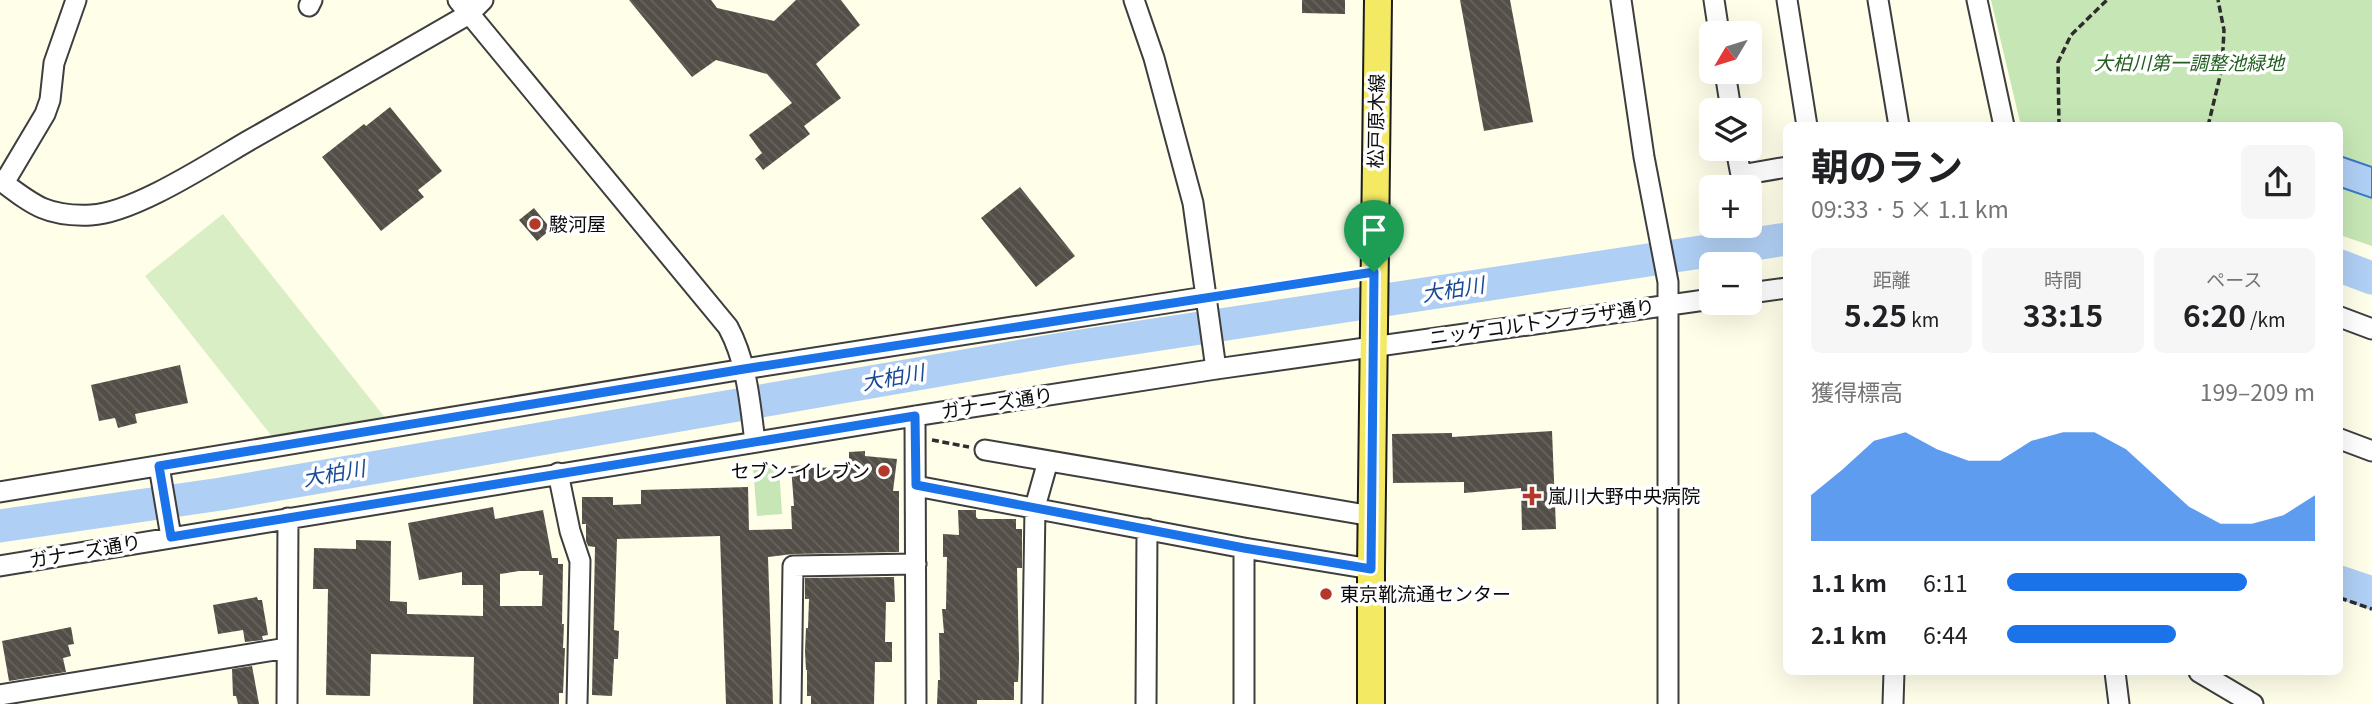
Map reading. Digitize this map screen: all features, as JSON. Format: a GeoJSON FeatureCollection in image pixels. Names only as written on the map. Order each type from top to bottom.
{"type":"FeatureCollection","features":[{"type":"Feature","properties":{"kind":"main road","name":"松戸原木線"},"geometry":{"type":"LineString","coordinates":[[1371,704],[1378,0]]}},
{"type":"Feature","properties":{"kind":"street"},"geometry":{"type":"LineString","coordinates":[[76,0],[54,63],[50,100],[45,114],[2,182],[44,210],[93,215],[116,210],[179,181],[470,5],[728,327],[738,345],[744,369],[755,442]]}},
{"type":"Feature","properties":{"kind":"street"},"geometry":{"type":"LineString","coordinates":[[1134,0],[1154,58],[1193,203],[1216,369]]}},
{"type":"Feature","properties":{"kind":"street"},"geometry":{"type":"LineString","coordinates":[[1621,0],[1644,157],[1668,282],[1668,704]]}},
{"type":"Feature","properties":{"kind":"street"},"geometry":{"type":"LineString","coordinates":[[1714,0],[1717,21]]}},
{"type":"Feature","properties":{"kind":"street"},"geometry":{"type":"LineString","coordinates":[[1787,0],[1806,122]]}},
{"type":"Feature","properties":{"kind":"street"},"geometry":{"type":"LineString","coordinates":[[1878,0],[1898,122]]}},
{"type":"Feature","properties":{"kind":"street"},"geometry":{"type":"LineString","coordinates":[[1977,0],[2003,122]]}},
{"type":"Feature","properties":{"kind":"street"},"geometry":{"type":"LineString","coordinates":[[1738,161],[1741,175],[1783,168]]}},
{"type":"Feature","properties":{"kind":"street"},"geometry":{"type":"LineString","coordinates":[[1762,291],[1783,289]]}},
{"type":"Feature","properties":{"kind":"street"},"geometry":{"type":"LineString","coordinates":[[0,492],[744,369],[1205,297]]}},
{"type":"Feature","properties":{"kind":"street","name":"ニッケコルトンプラザ通り"},"geometry":{"type":"LineString","coordinates":[[1373,337],[1699,301]]}},
{"type":"Feature","properties":{"kind":"street"},"geometry":{"type":"LineString","coordinates":[[2343,318],[2372,329]]}},
{"type":"Feature","properties":{"kind":"street","name":"ガナーズ通り"},"geometry":{"type":"LineString","coordinates":[[0,566],[1216,369],[1373,337]]}},
{"type":"Feature","properties":{"kind":"street"},"geometry":{"type":"LineString","coordinates":[[915,416],[916,704]]}},
{"type":"Feature","properties":{"kind":"street"},"geometry":{"type":"LineString","coordinates":[[2343,440],[2372,451]]}},
{"type":"Feature","properties":{"kind":"street"},"geometry":{"type":"LineString","coordinates":[[985,450],[1372,516]]}},
{"type":"Feature","properties":{"kind":"street"},"geometry":{"type":"LineString","coordinates":[[1032,704],[1035,507],[1048,461]]}},
{"type":"Feature","properties":{"kind":"street"},"geometry":{"type":"LineString","coordinates":[[159,466],[171,537]]}},
{"type":"Feature","properties":{"kind":"street"},"geometry":{"type":"LineString","coordinates":[[558,474],[570,531],[580,561],[578,704]]}},
{"type":"Feature","properties":{"kind":"street"},"geometry":{"type":"LineString","coordinates":[[916,485],[1244,548],[1371,569]]}},
{"type":"Feature","properties":{"kind":"street"},"geometry":{"type":"LineString","coordinates":[[287,704],[288,518]]}},
{"type":"Feature","properties":{"kind":"street"},"geometry":{"type":"LineString","coordinates":[[1146,704],[1147,529]]}},
{"type":"Feature","properties":{"kind":"street"},"geometry":{"type":"LineString","coordinates":[[1244,548],[1244,704]]}},
{"type":"Feature","properties":{"kind":"street"},"geometry":{"type":"LineString","coordinates":[[791,704],[793,566],[916,564]]}},
{"type":"Feature","properties":{"kind":"street"},"geometry":{"type":"LineString","coordinates":[[0,695],[288,648]]}},
{"type":"Feature","properties":{"kind":"street"},"geometry":{"type":"LineString","coordinates":[[1893,704],[1894,675]]}},
{"type":"Feature","properties":{"kind":"street"},"geometry":{"type":"LineString","coordinates":[[2115,675],[2119,704]]}},
{"type":"Feature","properties":{"kind":"street"},"geometry":{"type":"LineString","coordinates":[[2204,675],[2243,701]]}},
{"type":"Feature","properties":{"kind":"path"},"geometry":{"type":"LineString","coordinates":[[2059,122],[2058,62],[2071,35],[2106,0]]}},
{"type":"Feature","properties":{"kind":"path"},"geometry":{"type":"LineString","coordinates":[[2209,122],[2222,68],[2224,30],[2218,0]]}},
{"type":"Feature","properties":{"kind":"path"},"geometry":{"type":"LineString","coordinates":[[1205,297],[1374,276]]}},
{"type":"Feature","properties":{"kind":"path"},"geometry":{"type":"LineString","coordinates":[[916,438],[985,450]]}},
{"type":"Feature","properties":{"kind":"path"},"geometry":{"type":"LineString","coordinates":[[2343,599],[2372,609]]}},
{"type":"Feature","properties":{"kind":"green space","name":"大柏川第一調整池緑地"},"geometry":{"type":"Polygon","coordinates":[[[1991,0],[2372,0],[2372,246],[2343,236],[2343,122],[2020,122],[1991,0]]]}},
{"type":"Feature","properties":{"kind":"green space"},"geometry":{"type":"Polygon","coordinates":[[[223,214],[387,420],[278,444],[145,276],[223,214]]]}},
{"type":"Feature","properties":{"kind":"green space"},"geometry":{"type":"Polygon","coordinates":[[[779,467],[782,514],[757,516],[753,469],[779,467]]]}},
{"type":"Feature","properties":{"kind":"water"},"geometry":{"type":"Polygon","coordinates":[[[2343,157],[2372,167],[2372,198],[2343,188],[2343,157]]]}},
{"type":"Feature","properties":{"kind":"building"},"geometry":{"type":"Polygon","coordinates":[[[629,0],[711,0],[717,8],[774,21],[796,0],[841,0],[860,25],[816,64],[841,98],[804,126],[810,134],[763,170],[755,159],[762,153],[749,135],[792,103],[767,74],[716,60],[692,77],[629,0]]]}},
{"type":"Feature","properties":{"kind":"building"},"geometry":{"type":"Polygon","coordinates":[[[1302,0],[1345,0],[1345,14],[1302,13],[1302,0]]]}},
{"type":"Feature","properties":{"kind":"building"},"geometry":{"type":"Polygon","coordinates":[[[1460,0],[1510,0],[1533,122],[1484,131],[1460,0]]]}},
{"type":"Feature","properties":{"kind":"building"},"geometry":{"type":"Polygon","coordinates":[[[390,107],[442,171],[418,190],[424,197],[381,231],[322,157],[390,107]]]}},
{"type":"Feature","properties":{"kind":"building"},"geometry":{"type":"Polygon","coordinates":[[[1020,187],[1075,256],[1036,287],[981,218],[1020,187]]]}},
{"type":"Feature","properties":{"kind":"building","name":"駿河屋"},"geometry":{"type":"Polygon","coordinates":[[[534,208],[551,229],[537,241],[519,220],[534,208]]]}},
{"type":"Feature","properties":{"kind":"building"},"geometry":{"type":"Polygon","coordinates":[[[180,365],[188,403],[135,414],[137,423],[118,428],[115,418],[99,421],[91,385],[180,365]]]}},
{"type":"Feature","properties":{"kind":"building"},"geometry":{"type":"Polygon","coordinates":[[[1552,431],[1556,529],[1522,530],[1521,488],[1464,493],[1464,482],[1393,483],[1392,434],[1452,433],[1452,437],[1552,431]]]}},
{"type":"Feature","properties":{"kind":"building"},"geometry":{"type":"Polygon","coordinates":[[[865,451],[865,456],[897,459],[893,491],[899,491],[899,552],[768,557],[773,704],[726,704],[720,536],[617,539],[614,630],[619,631],[618,659],[614,659],[612,696],[592,695],[595,547],[588,546],[586,541],[586,524],[582,524],[582,497],[613,497],[613,505],[641,504],[641,490],[748,487],[749,530],[792,529],[791,506],[794,506],[791,466],[849,467],[849,452],[865,451]]]}},
{"type":"Feature","properties":{"kind":"building"},"geometry":{"type":"Polygon","coordinates":[[[493,507],[495,519],[543,510],[552,558],[558,558],[558,564],[563,564],[562,624],[565,648],[563,693],[559,693],[559,704],[473,704],[474,657],[371,654],[370,696],[326,695],[328,589],[313,589],[314,548],[356,549],[356,540],[391,541],[390,601],[407,602],[407,614],[483,616],[483,585],[462,585],[462,572],[419,580],[408,523],[493,507]],[[539,571],[500,574],[500,606],[542,606],[543,575],[539,575],[539,571]]]}},
{"type":"Feature","properties":{"kind":"building"},"geometry":{"type":"Polygon","coordinates":[[[958,510],[976,510],[978,519],[1016,519],[1016,529],[1022,529],[1022,568],[1017,568],[1019,659],[1018,682],[1014,682],[1014,700],[937,704],[940,680],[939,633],[944,633],[942,609],[946,609],[947,557],[943,557],[943,534],[959,535],[958,510]]]}},
{"type":"Feature","properties":{"kind":"building"},"geometry":{"type":"Polygon","coordinates":[[[894,577],[895,602],[886,602],[885,642],[892,642],[892,662],[875,662],[874,704],[811,704],[811,696],[807,696],[805,651],[809,599],[805,599],[805,578],[894,577]]]}},
{"type":"Feature","properties":{"kind":"building"},"geometry":{"type":"Polygon","coordinates":[[[257,597],[262,600],[268,635],[262,636],[263,640],[245,642],[243,630],[218,634],[213,605],[257,597]]]}},
{"type":"Feature","properties":{"kind":"building"},"geometry":{"type":"Polygon","coordinates":[[[71,627],[74,644],[68,645],[71,656],[63,658],[66,672],[9,681],[2,641],[71,627]]]}},
{"type":"Feature","properties":{"kind":"building"},"geometry":{"type":"Polygon","coordinates":[[[252,666],[259,704],[238,704],[236,696],[233,696],[232,669],[252,666]]]}},
{"type":"Feature","properties":{"kind":"waterway","name":"大柏川"},"geometry":{"type":"LineString","coordinates":[[0,526],[221,494],[1068,348],[1783,240]]}},
{"type":"Feature","properties":{"kind":"waterway","name":"大柏川"},"geometry":{"type":"LineString","coordinates":[[2343,267],[2372,278]]}},
{"type":"Feature","properties":{"kind":"waterway"},"geometry":{"type":"LineString","coordinates":[[2343,583],[2372,593]]}},
{"type":"Feature","properties":{"kind":"place","name":"駿河屋"},"geometry":{"type":"Point","coordinates":[535,224]}},
{"type":"Feature","properties":{"kind":"place","name":"セブン-イレブン"},"geometry":{"type":"Point","coordinates":[884,471]}},
{"type":"Feature","properties":{"kind":"place","name":"嵐川大野中央病院"},"geometry":{"type":"Point","coordinates":[1532,496]}},
{"type":"Feature","properties":{"kind":"place","name":"東京靴流通センター"},"geometry":{"type":"Point","coordinates":[1326,594]}},
{"type":"Feature","properties":{"kind":"route"},"geometry":{"type":"LineString","coordinates":[[1374,272],[1371,569],[1244,548],[916,485],[915,416],[171,537],[159,466],[744,369],[1374,272]]}}]}
